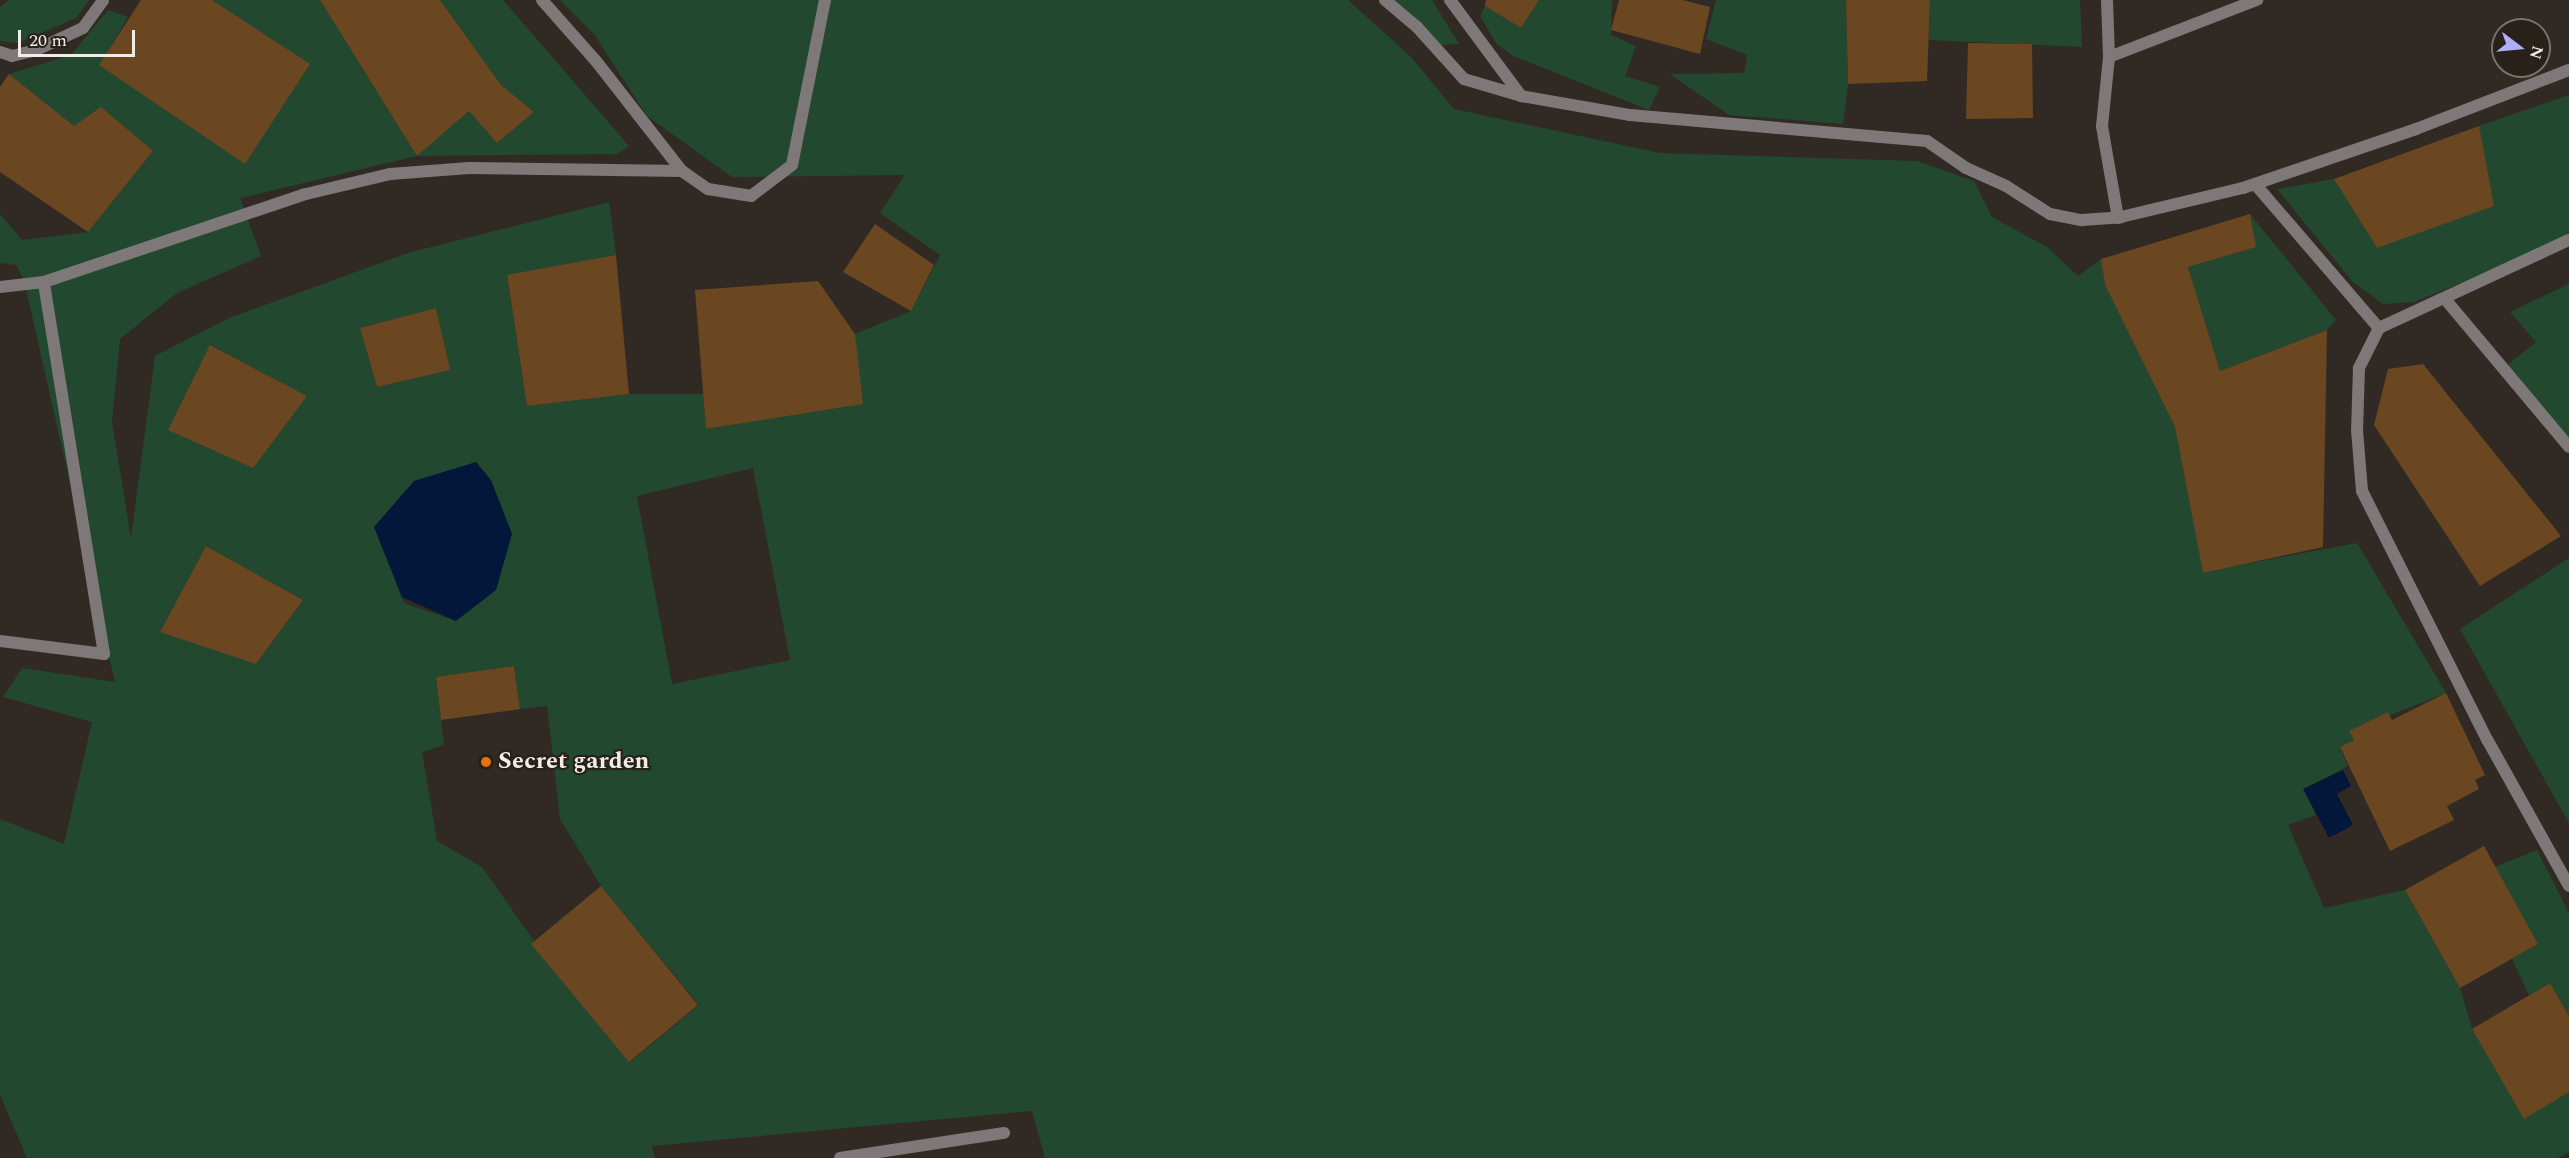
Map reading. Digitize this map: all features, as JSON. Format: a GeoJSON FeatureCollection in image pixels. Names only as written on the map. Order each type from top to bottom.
{"type":"FeatureCollection","features":[{"type":"Feature","properties":{"kind":"street"},"geometry":{"type":"LineString","coordinates":[[0,52],[12,56],[36,50],[83,28],[103,0]]}},
{"type":"Feature","properties":{"kind":"street"},"geometry":{"type":"LineString","coordinates":[[542,0],[596,61],[682,171],[708,189],[751,196],[792,165],[825,0]]}},
{"type":"Feature","properties":{"kind":"street"},"geometry":{"type":"LineString","coordinates":[[1385,0],[1417,27],[1464,79],[1521,96],[1630,115],[1927,141],[1966,168],[2006,186],[2050,214],[2082,220],[2118,218],[2255,183],[2416,129],[2569,70]]}},
{"type":"Feature","properties":{"kind":"street"},"geometry":{"type":"LineString","coordinates":[[1450,0],[1521,96]]}},
{"type":"Feature","properties":{"kind":"street"},"geometry":{"type":"LineString","coordinates":[[2107,0],[2109,57],[2102,126],[2118,218]]}},
{"type":"Feature","properties":{"kind":"street"},"geometry":{"type":"LineString","coordinates":[[2109,57],[2257,0]]}},
{"type":"Feature","properties":{"kind":"street"},"geometry":{"type":"LineString","coordinates":[[0,287],[44,282],[306,194],[390,174],[469,168],[682,171]]}},
{"type":"Feature","properties":{"kind":"street"},"geometry":{"type":"LineString","coordinates":[[2255,183],[2379,328]]}},
{"type":"Feature","properties":{"kind":"street"},"geometry":{"type":"LineString","coordinates":[[2569,240],[2379,328],[2359,368],[2357,430],[2362,491],[2488,741],[2569,886]]}},
{"type":"Feature","properties":{"kind":"street"},"geometry":{"type":"LineString","coordinates":[[0,641],[104,654],[44,282]]}},
{"type":"Feature","properties":{"kind":"street"},"geometry":{"type":"LineString","coordinates":[[2445,299],[2569,447]]}},
{"type":"Feature","properties":{"kind":"street"},"geometry":{"type":"LineString","coordinates":[[840,1158],[1005,1133]]}},
{"type":"Feature","properties":{"kind":"green space"},"geometry":{"type":"Polygon","coordinates":[[[9,0],[89,0],[76,18],[18,43],[0,41],[0,7],[9,0]]]}},
{"type":"Feature","properties":{"kind":"green space"},"geometry":{"type":"Polygon","coordinates":[[[212,0],[320,0],[417,156],[240,198],[261,256],[177,293],[120,339],[112,422],[131,538],[155,356],[229,318],[408,253],[609,202],[616,255],[507,276],[527,406],[629,394],[703,394],[706,429],[744,423],[855,334],[911,311],[940,255],[880,213],[905,175],[732,177],[647,116],[594,34],[560,0],[1348,0],[1411,57],[1454,109],[1660,153],[1917,161],[1974,181],[1992,217],[2047,247],[2078,276],[2101,259],[2105,285],[2175,427],[2203,572],[2357,543],[2446,693],[2350,731],[2354,740],[2340,748],[2348,766],[2304,789],[2316,815],[2288,825],[2324,908],[2405,890],[2460,988],[2472,1029],[2524,1118],[2569,1092],[2569,1152],[2557,1158],[1045,1158],[1032,1111],[652,1146],[655,1158],[27,1158],[0,1095],[0,819],[64,844],[92,722],[3,697],[22,668],[115,682],[24,280],[16,265],[0,263],[0,214],[22,240],[88,232],[153,151],[74,126],[9,74],[71,55],[108,10],[128,17],[100,65],[245,163],[309,65],[212,0]],[[436,308],[360,328],[377,387],[449,370],[436,308]],[[211,345],[169,429],[306,396],[211,345]],[[753,468],[637,496],[672,684],[790,660],[753,468]],[[374,527],[404,603],[456,621],[374,527]],[[206,546],[160,632],[256,664],[303,600],[206,546]],[[514,666],[436,677],[444,745],[422,752],[437,841],[482,867],[565,985],[630,1062],[699,1005],[601,886],[560,819],[547,706],[520,709],[514,666]]]}},
{"type":"Feature","properties":{"kind":"green space"},"geometry":{"type":"Polygon","coordinates":[[[440,0],[503,0],[629,146],[617,154],[417,156],[469,111],[497,142],[533,112],[501,85],[440,0]]]}},
{"type":"Feature","properties":{"kind":"green space"},"geometry":{"type":"Polygon","coordinates":[[[1391,0],[1432,0],[1459,44],[1441,45],[1391,0]]]}},
{"type":"Feature","properties":{"kind":"green space"},"geometry":{"type":"Polygon","coordinates":[[[1539,0],[1612,0],[1611,35],[1636,46],[1625,76],[1660,87],[1649,110],[1513,56],[1496,43],[1480,16],[1485,6],[1521,28],[1539,0]]]}},
{"type":"Feature","properties":{"kind":"green space"},"geometry":{"type":"Polygon","coordinates":[[[1716,0],[1846,0],[1848,84],[1843,124],[1729,115],[1670,74],[1744,73],[1747,55],[1706,39],[1716,0]]]}},
{"type":"Feature","properties":{"kind":"green space"},"geometry":{"type":"Polygon","coordinates":[[[1930,0],[2080,0],[2082,47],[1929,40],[1930,0]]]}},
{"type":"Feature","properties":{"kind":"green space"},"geometry":{"type":"Polygon","coordinates":[[[2569,95],[2569,239],[2414,302],[2383,304],[2352,281],[2277,189],[2334,179],[2377,248],[2479,126],[2569,95]]]}},
{"type":"Feature","properties":{"kind":"green space"},"geometry":{"type":"Polygon","coordinates":[[[2250,214],[2336,320],[2327,330],[2220,371],[2188,267],[2255,247],[2250,214]]]}},
{"type":"Feature","properties":{"kind":"green space"},"geometry":{"type":"Polygon","coordinates":[[[2569,284],[2569,450],[2505,367],[2536,342],[2510,312],[2569,284]]]}},
{"type":"Feature","properties":{"kind":"green space"},"geometry":{"type":"Polygon","coordinates":[[[2569,558],[2569,823],[2460,629],[2569,558]]]}},
{"type":"Feature","properties":{"kind":"green space"},"geometry":{"type":"Polygon","coordinates":[[[2537,850],[2569,913],[2569,1016],[2550,983],[2529,995],[2512,959],[2538,944],[2495,867],[2537,850]]]}},
{"type":"Feature","properties":{"kind":"water"},"geometry":{"type":"Polygon","coordinates":[[[476,462],[491,480],[512,534],[496,590],[456,621],[402,597],[374,527],[414,481],[476,462]]]}},
{"type":"Feature","properties":{"kind":"water"},"geometry":{"type":"Polygon","coordinates":[[[2343,770],[2351,786],[2337,794],[2353,825],[2329,838],[2303,789],[2343,770]]]}},
{"type":"Feature","properties":{"kind":"building"},"geometry":{"type":"Polygon","coordinates":[[[141,0],[212,0],[310,64],[245,164],[99,65],[141,0]]]}},
{"type":"Feature","properties":{"kind":"building"},"geometry":{"type":"Polygon","coordinates":[[[320,0],[440,0],[501,85],[534,112],[497,143],[469,111],[417,156],[320,0]]]}},
{"type":"Feature","properties":{"kind":"building"},"geometry":{"type":"Polygon","coordinates":[[[1486,0],[1539,0],[1521,28],[1485,6],[1486,0]]]}},
{"type":"Feature","properties":{"kind":"building"},"geometry":{"type":"Polygon","coordinates":[[[1619,0],[1683,0],[1710,7],[1700,54],[1611,30],[1619,0]]]}},
{"type":"Feature","properties":{"kind":"building"},"geometry":{"type":"Polygon","coordinates":[[[1846,0],[1930,0],[1927,81],[1848,84],[1846,0]]]}},
{"type":"Feature","properties":{"kind":"building"},"geometry":{"type":"Polygon","coordinates":[[[1968,43],[2032,44],[2033,118],[1966,119],[1968,43]]]}},
{"type":"Feature","properties":{"kind":"building"},"geometry":{"type":"Polygon","coordinates":[[[9,74],[74,126],[101,107],[153,151],[88,232],[0,172],[0,87],[9,74]]]}},
{"type":"Feature","properties":{"kind":"building"},"geometry":{"type":"Polygon","coordinates":[[[2479,126],[2494,206],[2377,248],[2334,179],[2479,126]]]}},
{"type":"Feature","properties":{"kind":"building"},"geometry":{"type":"Polygon","coordinates":[[[2250,214],[2256,247],[2188,267],[2220,371],[2327,330],[2323,547],[2203,573],[2175,427],[2105,285],[2101,259],[2250,214]]]}},
{"type":"Feature","properties":{"kind":"building"},"geometry":{"type":"Polygon","coordinates":[[[875,224],[934,265],[911,311],[843,272],[875,224]]]}},
{"type":"Feature","properties":{"kind":"building"},"geometry":{"type":"Polygon","coordinates":[[[616,255],[629,394],[527,406],[507,275],[616,255]]]}},
{"type":"Feature","properties":{"kind":"building"},"geometry":{"type":"Polygon","coordinates":[[[818,281],[855,334],[863,404],[706,429],[695,290],[818,281]]]}},
{"type":"Feature","properties":{"kind":"building"},"geometry":{"type":"Polygon","coordinates":[[[436,308],[450,370],[377,387],[360,328],[436,308]]]}},
{"type":"Feature","properties":{"kind":"building"},"geometry":{"type":"Polygon","coordinates":[[[210,345],[307,396],[253,468],[168,430],[210,345]]]}},
{"type":"Feature","properties":{"kind":"building"},"geometry":{"type":"Polygon","coordinates":[[[2423,364],[2561,536],[2480,586],[2374,425],[2388,369],[2423,364]]]}},
{"type":"Feature","properties":{"kind":"building"},"geometry":{"type":"Polygon","coordinates":[[[206,546],[303,600],[256,664],[160,632],[206,546]]]}},
{"type":"Feature","properties":{"kind":"building"},"geometry":{"type":"Polygon","coordinates":[[[514,666],[520,709],[441,720],[436,677],[514,666]]]}},
{"type":"Feature","properties":{"kind":"building"},"geometry":{"type":"Polygon","coordinates":[[[2446,693],[2485,775],[2475,780],[2479,789],[2447,806],[2454,820],[2390,851],[2340,747],[2354,740],[2349,731],[2388,712],[2392,720],[2446,693]]]}},
{"type":"Feature","properties":{"kind":"building"},"geometry":{"type":"Polygon","coordinates":[[[2484,846],[2538,944],[2460,988],[2405,890],[2484,846]]]}},
{"type":"Feature","properties":{"kind":"building"},"geometry":{"type":"Polygon","coordinates":[[[601,886],[698,1005],[629,1062],[531,944],[601,886]]]}},
{"type":"Feature","properties":{"kind":"building"},"geometry":{"type":"Polygon","coordinates":[[[2550,983],[2569,1016],[2569,1092],[2524,1119],[2472,1029],[2550,983]]]}},
{"type":"Feature","properties":{"kind":"place","name":"Secret garden"},"geometry":{"type":"Point","coordinates":[486,762]}}]}
